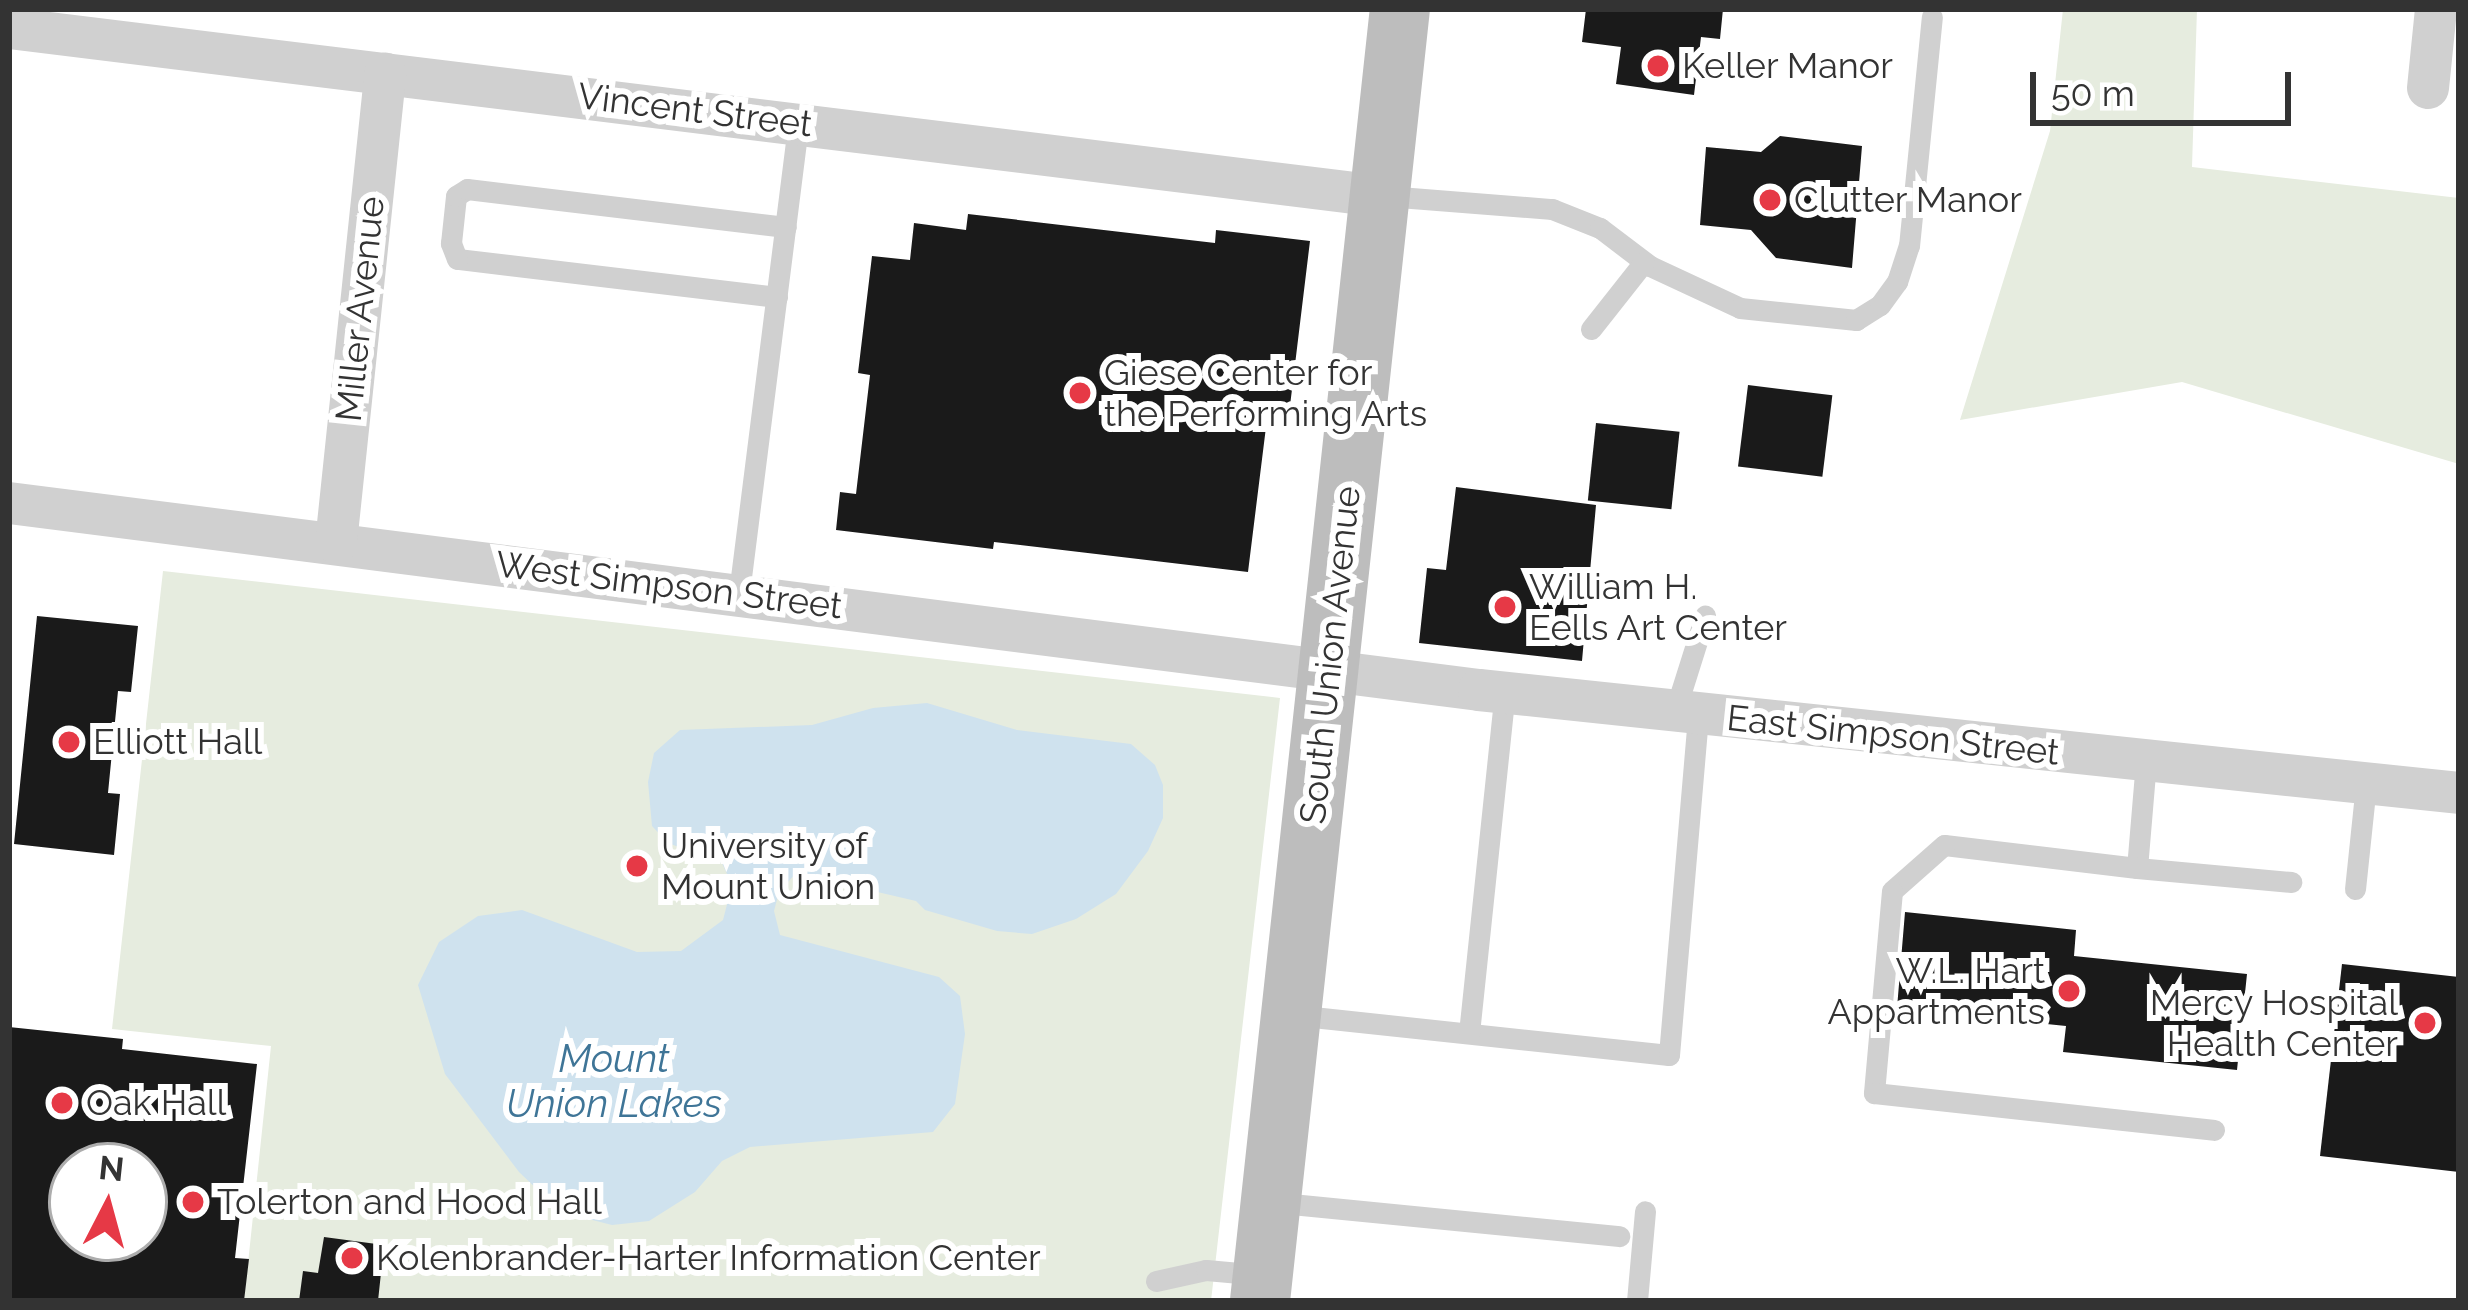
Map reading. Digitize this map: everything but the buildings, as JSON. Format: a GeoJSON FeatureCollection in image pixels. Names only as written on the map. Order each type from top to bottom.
{"type":"FeatureCollection","features":[{"type":"Feature","properties":{"kind":"main road","name":"South Union Avenue"},"geometry":{"type":"LineString","coordinates":[[1262,1288],[1400,9]]}},
{"type":"Feature","properties":{"kind":"street"},"geometry":{"type":"LineString","coordinates":[[2428,88],[2436,9]]}},
{"type":"Feature","properties":{"kind":"street","name":"Vincent Street"},"geometry":{"type":"LineString","coordinates":[[9,28],[1380,196]]}},
{"type":"Feature","properties":{"kind":"street","name":"Miller Avenue"},"geometry":{"type":"LineString","coordinates":[[336,543],[385,74]]}},
{"type":"Feature","properties":{"kind":"street","name":"West Simpson Street"},"geometry":{"type":"LineString","coordinates":[[9,504],[739,592],[1328,670]]}},
{"type":"Feature","properties":{"kind":"street","name":"East Simpson Street"},"geometry":{"type":"LineString","coordinates":[[1328,670],[2459,794]]}},
{"type":"Feature","properties":{"kind":"lane"},"geometry":{"type":"LineString","coordinates":[[1380,196],[1552,209],[1600,228],[1644,262],[1688,287],[1740,308],[1856,320],[1880,304],[1897,282],[1909,246],[1932,16]]}},
{"type":"Feature","properties":{"kind":"lane"},"geometry":{"type":"LineString","coordinates":[[739,592],[799,122]]}},
{"type":"Feature","properties":{"kind":"lane"},"geometry":{"type":"LineString","coordinates":[[777,297],[457,259],[451,243],[456,196],[467,189],[483,190],[785,227]]}},
{"type":"Feature","properties":{"kind":"lane"},"geometry":{"type":"LineString","coordinates":[[1592,329],[1644,262]]}},
{"type":"Feature","properties":{"kind":"lane"},"geometry":{"type":"LineString","coordinates":[[1291,1014],[1669,1055],[1687,712],[1705,616]]}},
{"type":"Feature","properties":{"kind":"lane"},"geometry":{"type":"LineString","coordinates":[[1469,1033],[1505,693]]}},
{"type":"Feature","properties":{"kind":"lane"},"geometry":{"type":"LineString","coordinates":[[2137,868],[2146,761]]}},
{"type":"Feature","properties":{"kind":"lane"},"geometry":{"type":"LineString","coordinates":[[2355,889],[2366,784]]}},
{"type":"Feature","properties":{"kind":"lane"},"geometry":{"type":"LineString","coordinates":[[2214,1130],[1874,1093],[1892,891],[1944,845],[2291,882]]}},
{"type":"Feature","properties":{"kind":"lane"},"geometry":{"type":"LineString","coordinates":[[1271,1202],[1618,1236]]}},
{"type":"Feature","properties":{"kind":"lane"},"geometry":{"type":"LineString","coordinates":[[1637,1301],[1645,1211]]}},
{"type":"Feature","properties":{"kind":"lane"},"geometry":{"type":"LineString","coordinates":[[1156,1281],[1205,1270],[1262,1288]]}},
{"type":"Feature","properties":{"kind":"shaded area"},"geometry":{"type":"Polygon","coordinates":[[[2063,9],[2197,9],[2192,167],[2459,198],[2459,464],[2182,382],[1960,420],[2050,131],[2063,9]]]}},
{"type":"Feature","properties":{"kind":"shaded area"},"geometry":{"type":"Polygon","coordinates":[[[163,571],[1280,698],[1211,1301],[244,1301],[271,1046],[112,1029],[163,571]]]}},
{"type":"Feature","properties":{"kind":"water","name":"Mount Union Lakes"},"geometry":{"type":"Polygon","coordinates":[[[927,703],[1017,730],[1131,744],[1155,765],[1163,785],[1163,818],[1148,851],[1116,894],[1076,919],[1032,934],[997,931],[925,910],[916,901],[796,873],[779,892],[774,911],[780,935],[939,977],[960,996],[965,1034],[955,1104],[933,1132],[750,1147],[722,1161],[695,1192],[649,1221],[612,1225],[561,1212],[519,1172],[445,1074],[418,985],[439,942],[478,916],[522,910],[637,952],[681,951],[723,920],[732,885],[722,863],[668,843],[652,826],[648,782],[654,753],[680,730],[812,725],[873,708],[927,703]]]}},
{"type":"Feature","properties":{"kind":"place","name":"Keller Manor"},"geometry":{"type":"Point","coordinates":[1658,66]}},
{"type":"Feature","properties":{"kind":"place","name":"Clutter Manor"},"geometry":{"type":"Point","coordinates":[1770,200]}},
{"type":"Feature","properties":{"kind":"place","name":"Giese Center for the Performing Arts"},"geometry":{"type":"Point","coordinates":[1080,393]}},
{"type":"Feature","properties":{"kind":"place","name":"William H. Eells Art Center"},"geometry":{"type":"Point","coordinates":[1505,607]}},
{"type":"Feature","properties":{"kind":"place","name":"Elliott Hall"},"geometry":{"type":"Point","coordinates":[69,742]}},
{"type":"Feature","properties":{"kind":"place","name":"University of Mount Union"},"geometry":{"type":"Point","coordinates":[637,866]}},
{"type":"Feature","properties":{"kind":"place","name":"W.L. Hart Appartments"},"geometry":{"type":"Point","coordinates":[2069,991]}},
{"type":"Feature","properties":{"kind":"place","name":"Mercy Hospital Health Center"},"geometry":{"type":"Point","coordinates":[2425,1023]}},
{"type":"Feature","properties":{"kind":"place","name":"Oak Hall"},"geometry":{"type":"Point","coordinates":[62,1103]}},
{"type":"Feature","properties":{"kind":"place","name":"Tolerton and Hood Hall"},"geometry":{"type":"Point","coordinates":[193,1202]}},
{"type":"Feature","properties":{"kind":"place","name":"Kolenbrander-Harter Information Center"},"geometry":{"type":"Point","coordinates":[352,1258]}}]}
